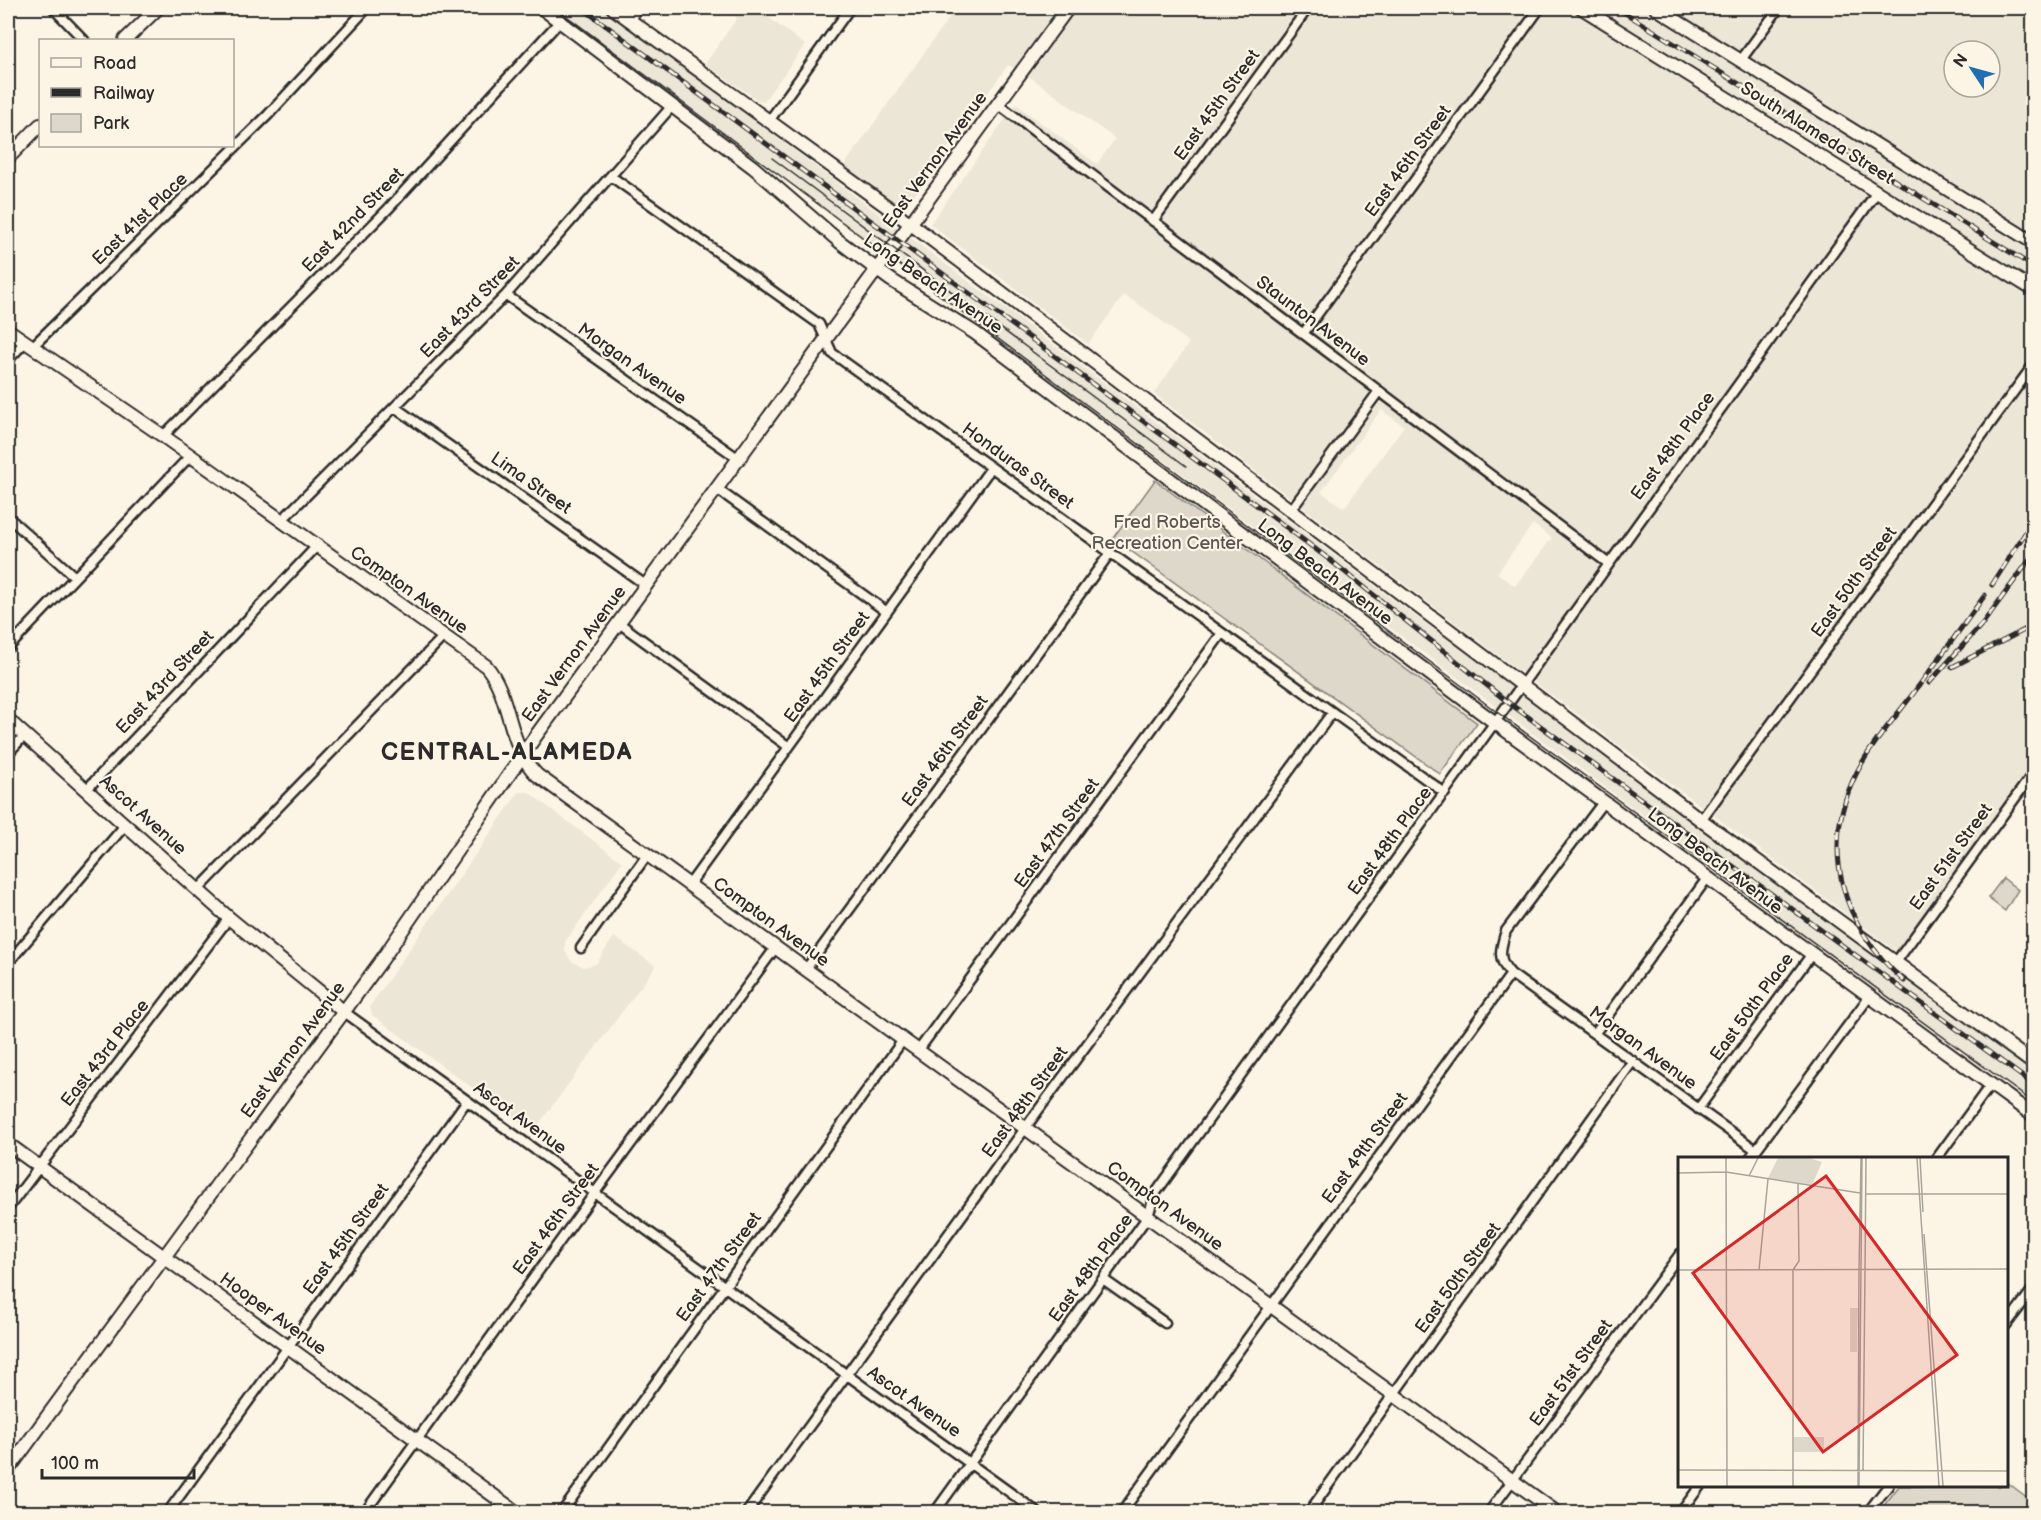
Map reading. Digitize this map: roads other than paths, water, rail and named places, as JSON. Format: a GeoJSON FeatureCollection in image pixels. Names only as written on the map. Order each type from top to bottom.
{"type":"FeatureCollection","features":[{"type":"Feature","properties":{"kind":"street"},"geometry":{"type":"LineString","coordinates":[[53,8],[83,39]]}},
{"type":"Feature","properties":{"kind":"street"},"geometry":{"type":"LineString","coordinates":[[126,39],[158,8]]}},
{"type":"Feature","properties":{"kind":"street","name":"East 41st Place"},"geometry":{"type":"LineString","coordinates":[[8,360],[29,345],[252,131],[367,8]]}},
{"type":"Feature","properties":{"kind":"street","name":"Long Beach Avenue"},"geometry":{"type":"LineString","coordinates":[[542,8],[753,167],[840,242],[878,270],[975,333],[1496,723],[2034,1116]]}},
{"type":"Feature","properties":{"kind":"street","name":"Long Beach Avenue"},"geometry":{"type":"LineString","coordinates":[[613,8],[911,224],[1701,820],[2034,1064]]}},
{"type":"Feature","properties":{"kind":"street"},"geometry":{"type":"LineString","coordinates":[[629,20],[638,8]]}},
{"type":"Feature","properties":{"kind":"street"},"geometry":{"type":"LineString","coordinates":[[769,121],[850,8]]}},
{"type":"Feature","properties":{"kind":"street","name":"East Vernon Avenue"},"geometry":{"type":"LineString","coordinates":[[8,1470],[409,921],[522,756],[1068,8]]}},
{"type":"Feature","properties":{"kind":"street","name":"East 45th Street"},"geometry":{"type":"LineString","coordinates":[[1153,221],[1308,8]]}},
{"type":"Feature","properties":{"kind":"street","name":"East 46th Street"},"geometry":{"type":"LineString","coordinates":[[1303,334],[1540,8]]}},
{"type":"Feature","properties":{"kind":"street","name":"South Alameda Street"},"geometry":{"type":"LineString","coordinates":[[1582,8],[2034,290]]}},
{"type":"Feature","properties":{"kind":"street","name":"South Alameda Street"},"geometry":{"type":"LineString","coordinates":[[1656,8],[2034,243]]}},
{"type":"Feature","properties":{"kind":"street"},"geometry":{"type":"LineString","coordinates":[[1741,60],[1779,8]]}},
{"type":"Feature","properties":{"kind":"street","name":"East 42nd Street"},"geometry":{"type":"LineString","coordinates":[[163,436],[388,209],[560,21]]}},
{"type":"Feature","properties":{"kind":"street","name":"Staunton Avenue"},"geometry":{"type":"LineString","coordinates":[[998,104],[1609,564]]}},
{"type":"Feature","properties":{"kind":"street","name":"East 43rd Street"},"geometry":{"type":"LineString","coordinates":[[281,521],[506,295],[672,106]]}},
{"type":"Feature","properties":{"kind":"street"},"geometry":{"type":"LineString","coordinates":[[8,158],[39,126]]}},
{"type":"Feature","properties":{"kind":"street","name":"Honduras Street"},"geometry":{"type":"LineString","coordinates":[[612,177],[819,324],[832,353],[1445,793]]}},
{"type":"Feature","properties":{"kind":"street","name":"East 48th Place"},"geometry":{"type":"LineString","coordinates":[[935,1512],[1148,1216],[1155,1194],[1877,192]]}},
{"type":"Feature","properties":{"kind":"street","name":"Morgan Avenue"},"geometry":{"type":"LineString","coordinates":[[506,295],[739,459]]}},
{"type":"Feature","properties":{"kind":"street","name":"Compton Avenue"},"geometry":{"type":"LineString","coordinates":[[8,330],[163,436],[491,672],[522,756],[537,775],[1556,1512]]}},
{"type":"Feature","properties":{"kind":"street","name":"East 50th Street"},"geometry":{"type":"LineString","coordinates":[[1701,820],[2034,364]]}},
{"type":"Feature","properties":{"kind":"street"},"geometry":{"type":"LineString","coordinates":[[1291,510],[1379,391]]}},
{"type":"Feature","properties":{"kind":"street","name":"Lima Street"},"geometry":{"type":"LineString","coordinates":[[396,408],[646,586]]}},
{"type":"Feature","properties":{"kind":"street"},"geometry":{"type":"LineString","coordinates":[[8,648],[190,456]]}},
{"type":"Feature","properties":{"kind":"street","name":"East 45th Street"},"geometry":{"type":"LineString","coordinates":[[689,885],[991,468]]}},
{"type":"Feature","properties":{"kind":"street"},"geometry":{"type":"LineString","coordinates":[[717,489],[887,612]]}},
{"type":"Feature","properties":{"kind":"street"},"geometry":{"type":"LineString","coordinates":[[8,517],[75,577]]}},
{"type":"Feature","properties":{"kind":"street","name":"East 43rd Street"},"geometry":{"type":"LineString","coordinates":[[87,789],[316,547]]}},
{"type":"Feature","properties":{"kind":"street","name":"East 46th Street"},"geometry":{"type":"LineString","coordinates":[[806,969],[1110,553]]}},
{"type":"Feature","properties":{"kind":"street"},"geometry":{"type":"LineString","coordinates":[[619,623],[789,747]]}},
{"type":"Feature","properties":{"kind":"street","name":"East 47th Street"},"geometry":{"type":"LineString","coordinates":[[918,1051],[1222,633]]}},
{"type":"Feature","properties":{"kind":"street"},"geometry":{"type":"LineString","coordinates":[[198,890],[444,636]]}},
{"type":"Feature","properties":{"kind":"street","name":"East 48th Street"},"geometry":{"type":"LineString","coordinates":[[747,1512],[1332,713]]}},
{"type":"Feature","properties":{"kind":"street","name":"Ascot Avenue"},"geometry":{"type":"LineString","coordinates":[[8,720],[229,918],[343,1011],[1036,1512]]}},
{"type":"Feature","properties":{"kind":"street"},"geometry":{"type":"LineString","coordinates":[[8,753],[25,735]]}},
{"type":"Feature","properties":{"kind":"street","name":"East 51st Street"},"geometry":{"type":"LineString","coordinates":[[1896,962],[2034,772]]}},
{"type":"Feature","properties":{"kind":"street"},"geometry":{"type":"LineString","coordinates":[[1511,974],[1502,965],[1499,951],[1506,931],[1604,801]]}},
{"type":"Feature","properties":{"kind":"street"},"geometry":{"type":"LineString","coordinates":[[8,963],[126,824]]}},
{"type":"Feature","properties":{"kind":"street"},"geometry":{"type":"LineString","coordinates":[[581,948],[647,855]]}},
{"type":"Feature","properties":{"kind":"street"},"geometry":{"type":"LineString","coordinates":[[1595,1033],[1708,877]]}},
{"type":"Feature","properties":{"kind":"street","name":"East 43rd Place"},"geometry":{"type":"LineString","coordinates":[[8,1209],[229,918]]}},
{"type":"Feature","properties":{"kind":"street","name":"East 46th Street"},"geometry":{"type":"LineString","coordinates":[[366,1512],[594,1194],[776,947]]}},
{"type":"Feature","properties":{"kind":"street","name":"East 50th Place"},"geometry":{"type":"LineString","coordinates":[[1698,1109],[1811,955]]}},
{"type":"Feature","properties":{"kind":"street","name":"Morgan Avenue"},"geometry":{"type":"LineString","coordinates":[[1511,974],[1756,1150]]}},
{"type":"Feature","properties":{"kind":"street","name":"East 49th Street"},"geometry":{"type":"LineString","coordinates":[[1122,1512],[1511,974]]}},
{"type":"Feature","properties":{"kind":"street"},"geometry":{"type":"LineString","coordinates":[[1751,1157],[1869,997]]}},
{"type":"Feature","properties":{"kind":"street","name":"East 47th Street"},"geometry":{"type":"LineString","coordinates":[[562,1512],[903,1040]]}},
{"type":"Feature","properties":{"kind":"street","name":"East 50th Street"},"geometry":{"type":"LineString","coordinates":[[1309,1512],[1633,1062]]}},
{"type":"Feature","properties":{"kind":"street"},"geometry":{"type":"LineString","coordinates":[[1938,1157],[1991,1084]]}},
{"type":"Feature","properties":{"kind":"street","name":"East 45th Street"},"geometry":{"type":"LineString","coordinates":[[168,1512],[466,1102]]}},
{"type":"Feature","properties":{"kind":"street","name":"Hooper Avenue"},"geometry":{"type":"LineString","coordinates":[[8,1144],[516,1512]]}},
{"type":"Feature","properties":{"kind":"street","name":"East 51st Street"},"geometry":{"type":"LineString","coordinates":[[1489,1512],[1678,1257]]}},
{"type":"Feature","properties":{"kind":"street"},"geometry":{"type":"LineString","coordinates":[[1103,1279],[1165,1323]]}},
{"type":"Feature","properties":{"kind":"street"},"geometry":{"type":"LineString","coordinates":[[2008,1324],[2034,1288]]}},
{"type":"Feature","properties":{"kind":"street"},"geometry":{"type":"LineString","coordinates":[[1680,1512],[1699,1487]]}},
{"type":"Feature","properties":{"kind":"street"},"geometry":{"type":"LineString","coordinates":[[1868,1512],[1887,1487]]}},
{"type":"Feature","properties":{"kind":"tram line"},"geometry":{"type":"LineString","coordinates":[[556,8],[1501,715],[2034,1103]]}},
{"type":"Feature","properties":{"kind":"tram line"},"geometry":{"type":"LineString","coordinates":[[772,158],[1186,466]]}},
{"type":"Feature","properties":{"kind":"railway"},"geometry":{"type":"LineString","coordinates":[[582,8],[1330,560],[1509,703],[2034,1085]]}},
{"type":"Feature","properties":{"kind":"railway"},"geometry":{"type":"LineString","coordinates":[[1617,8],[2034,267]]}},
{"type":"Feature","properties":{"kind":"railway"},"geometry":{"type":"LineString","coordinates":[[1992,585],[2034,519]]}},
{"type":"Feature","properties":{"kind":"railway"},"geometry":{"type":"LineString","coordinates":[[1929,683],[1983,623],[2034,554]]}},
{"type":"Feature","properties":{"kind":"railway"},"geometry":{"type":"LineString","coordinates":[[1904,981],[1865,936],[1852,911],[1843,885],[1838,857],[1839,829],[1845,801],[1863,761],[1985,595]]}},
{"type":"Feature","properties":{"kind":"railway"},"geometry":{"type":"LineString","coordinates":[[1952,667],[2034,625]]}},
{"type":"Feature","properties":{"kind":"district","name":"CENTRAL-ALAMEDA"},"geometry":{"type":"Point","coordinates":[507,752]}},
{"type":"Feature","properties":{"kind":"park label","name":"Fred Roberts Recreation Center"},"geometry":{"type":"Point","coordinates":[1167,532]}}]}
